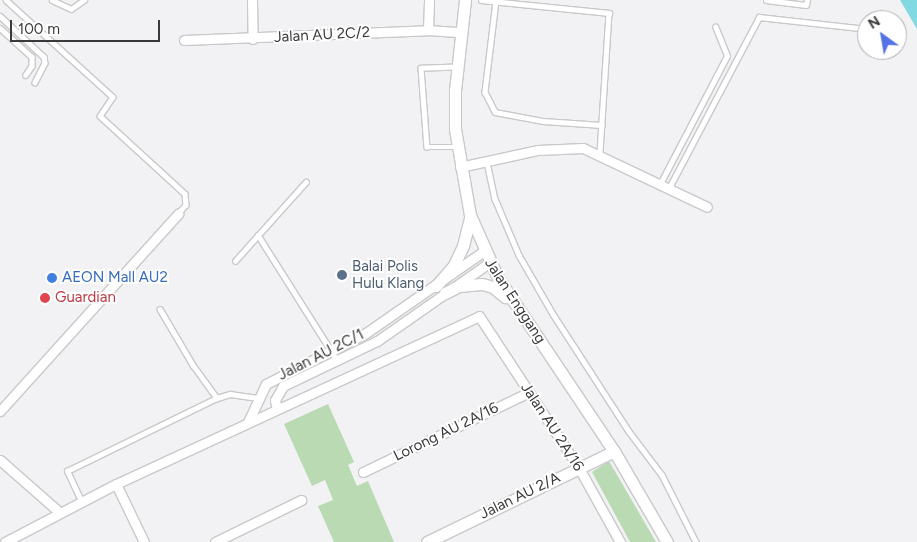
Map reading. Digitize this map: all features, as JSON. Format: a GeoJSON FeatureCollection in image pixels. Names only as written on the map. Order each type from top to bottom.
{"type":"FeatureCollection","features":[{"type":"Feature","properties":{"kind":"main road","name":"Jalan Enggang"},"geometry":{"type":"LineString","coordinates":[[465,0],[456,67],[458,147],[460,167],[470,215],[489,263],[614,451],[667,542]]}},
{"type":"Feature","properties":{"kind":"main road"},"geometry":{"type":"LineString","coordinates":[[441,289],[454,265],[467,232],[470,215]]}},
{"type":"Feature","properties":{"kind":"main road"},"geometry":{"type":"LineString","coordinates":[[441,289],[482,284],[494,287],[520,310]]}},
{"type":"Feature","properties":{"kind":"main road","name":"Jalan AU 2/A"},"geometry":{"type":"LineString","coordinates":[[427,542],[614,451]]}},
{"type":"Feature","properties":{"kind":"street"},"geometry":{"type":"LineString","coordinates":[[252,0],[253,39]]}},
{"type":"Feature","properties":{"kind":"street"},"geometry":{"type":"LineString","coordinates":[[428,30],[429,0]]}},
{"type":"Feature","properties":{"kind":"street","name":"Jalan AU 2C/2"},"geometry":{"type":"LineString","coordinates":[[184,40],[253,39],[428,30],[460,32]]}},
{"type":"Feature","properties":{"kind":"street"},"geometry":{"type":"LineString","coordinates":[[460,167],[567,148],[583,148],[600,154],[707,207]]}},
{"type":"Feature","properties":{"kind":"street"},"geometry":{"type":"LineString","coordinates":[[0,411],[178,214]]}},
{"type":"Feature","properties":{"kind":"street","name":"Jalan AU 2C/1"},"geometry":{"type":"LineString","coordinates":[[277,409],[275,400],[283,386],[378,341],[484,251]]}},
{"type":"Feature","properties":{"kind":"street","name":"Jalan AU 2C/1"},"geometry":{"type":"LineString","coordinates":[[248,422],[266,384],[281,374],[332,352],[489,263]]}},
{"type":"Feature","properties":{"kind":"street","name":"Jalan AU 2C/1"},"geometry":{"type":"LineString","coordinates":[[5,542],[59,512],[116,484],[479,316]]}},
{"type":"Feature","properties":{"kind":"street","name":"Jalan AU 2A/16"},"geometry":{"type":"LineString","coordinates":[[479,316],[579,468],[620,542]]}},
{"type":"Feature","properties":{"kind":"street","name":"Lorong AU 2A/16"},"geometry":{"type":"LineString","coordinates":[[364,472],[529,392]]}},
{"type":"Feature","properties":{"kind":"street"},"geometry":{"type":"LineString","coordinates":[[0,460],[59,512]]}},
{"type":"Feature","properties":{"kind":"street"},"geometry":{"type":"LineString","coordinates":[[116,484],[144,542]]}},
{"type":"Feature","properties":{"kind":"street"},"geometry":{"type":"LineString","coordinates":[[214,542],[301,500]]}},
{"type":"Feature","properties":{"kind":"lane"},"geometry":{"type":"LineString","coordinates":[[6,0],[113,98],[100,116],[185,194],[186,205],[178,214]]}},
{"type":"Feature","properties":{"kind":"lane"},"geometry":{"type":"LineString","coordinates":[[52,0],[71,9],[84,0]]}},
{"type":"Feature","properties":{"kind":"lane"},"geometry":{"type":"LineString","coordinates":[[481,0],[609,13],[600,154]]}},
{"type":"Feature","properties":{"kind":"lane"},"geometry":{"type":"LineString","coordinates":[[766,0],[806,5],[807,0]]}},
{"type":"Feature","properties":{"kind":"lane"},"geometry":{"type":"LineString","coordinates":[[496,2],[485,92],[495,112],[543,121],[602,125]]}},
{"type":"Feature","properties":{"kind":"lane"},"geometry":{"type":"LineString","coordinates":[[0,16],[44,57],[45,64],[35,83]]}},
{"type":"Feature","properties":{"kind":"lane"},"geometry":{"type":"LineString","coordinates":[[669,188],[759,17],[857,28]]}},
{"type":"Feature","properties":{"kind":"lane"},"geometry":{"type":"LineString","coordinates":[[660,184],[728,56],[715,27]]}},
{"type":"Feature","properties":{"kind":"lane"},"geometry":{"type":"LineString","coordinates":[[0,28],[32,57],[32,66],[26,75]]}},
{"type":"Feature","properties":{"kind":"lane"},"geometry":{"type":"LineString","coordinates":[[456,67],[421,68],[427,147],[458,147]]}},
{"type":"Feature","properties":{"kind":"lane"},"geometry":{"type":"LineString","coordinates":[[488,162],[495,199],[519,255],[601,389],[662,476],[696,542]]}},
{"type":"Feature","properties":{"kind":"lane"},"geometry":{"type":"LineString","coordinates":[[235,261],[306,182]]}},
{"type":"Feature","properties":{"kind":"lane"},"geometry":{"type":"LineString","coordinates":[[258,235],[337,360]]}},
{"type":"Feature","properties":{"kind":"lane"},"geometry":{"type":"LineString","coordinates":[[160,309],[192,365],[217,398]]}},
{"type":"Feature","properties":{"kind":"lane"},"geometry":{"type":"LineString","coordinates":[[81,501],[67,471],[217,398],[230,394],[258,398]]}},
{"type":"Feature","properties":{"kind":"green space"},"geometry":{"type":"Polygon","coordinates":[[[328,404],[354,462],[348,465],[357,486],[368,481],[394,542],[334,542],[318,506],[333,500],[325,480],[312,486],[284,424],[328,404]]]}},
{"type":"Feature","properties":{"kind":"green space"},"geometry":{"type":"Polygon","coordinates":[[[609,461],[656,542],[630,542],[592,472],[609,461]]]}},
{"type":"Feature","properties":{"kind":"water"},"geometry":{"type":"Polygon","coordinates":[[[900,0],[917,0],[917,29],[907,10],[900,0]]]}},
{"type":"Feature","properties":{"kind":"place","name":"Balai Polis Hulu Klang"},"geometry":{"type":"Point","coordinates":[342,275]}},
{"type":"Feature","properties":{"kind":"place","name":"AEON Mall AU2"},"geometry":{"type":"Point","coordinates":[52,278]}},
{"type":"Feature","properties":{"kind":"place","name":"Guardian"},"geometry":{"type":"Point","coordinates":[45,298]}}]}
